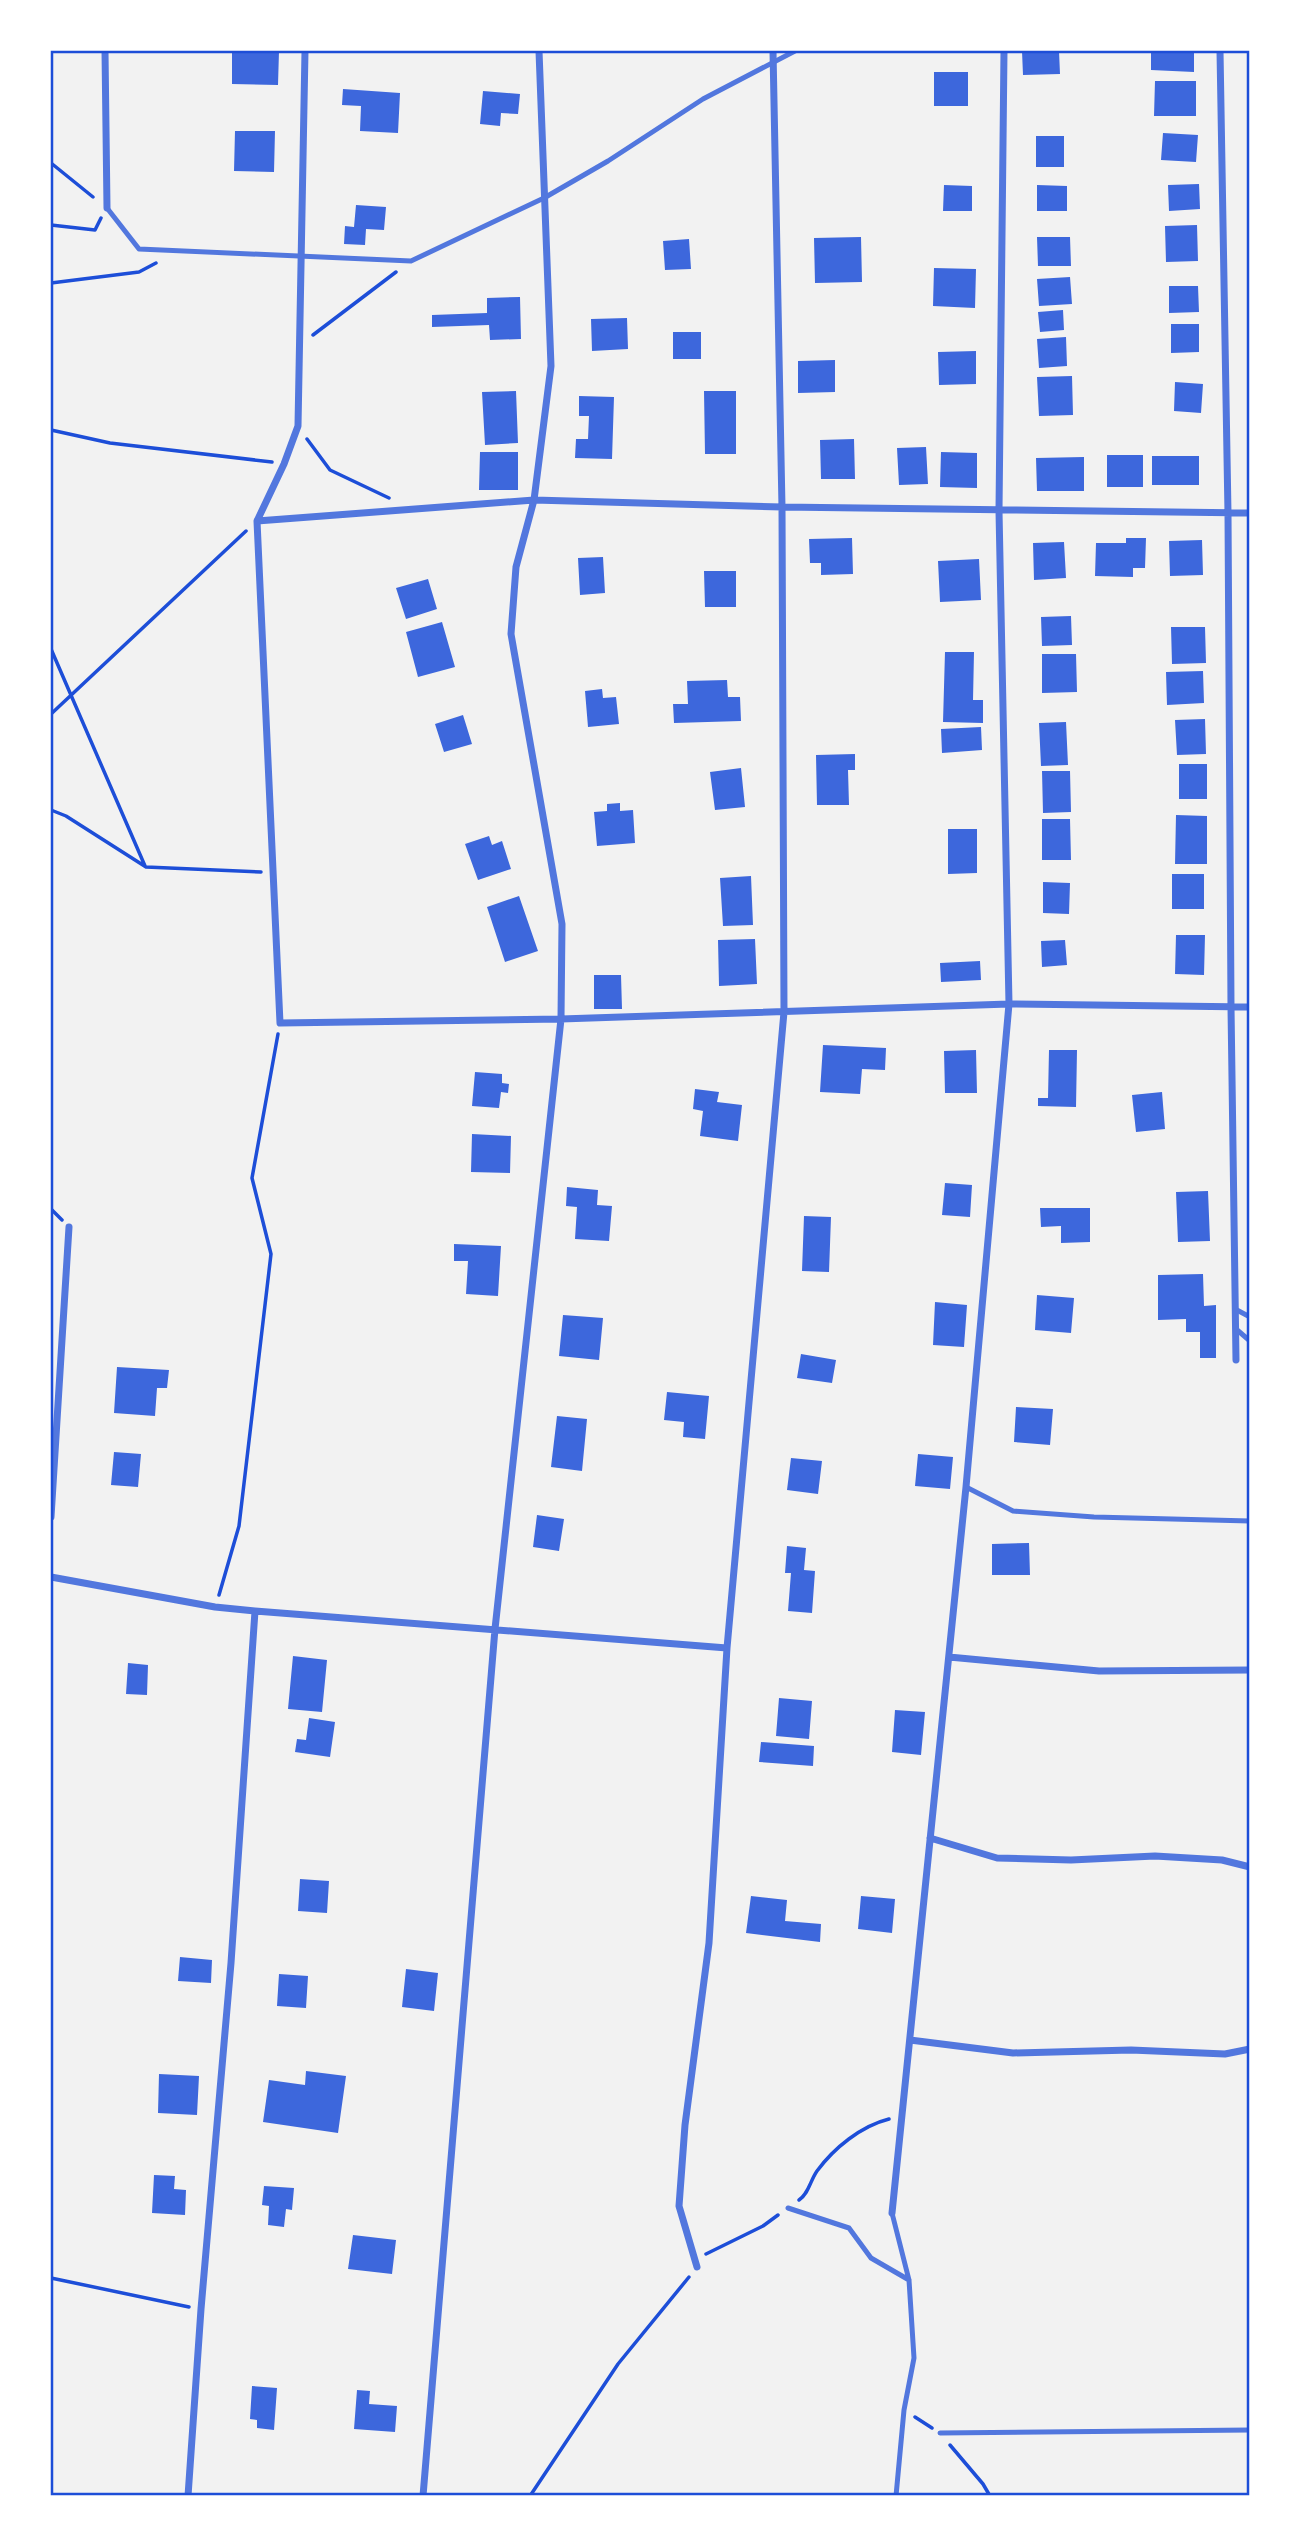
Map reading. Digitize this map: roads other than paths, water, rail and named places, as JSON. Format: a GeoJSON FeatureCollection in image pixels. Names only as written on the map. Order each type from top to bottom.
{"type":"FeatureCollection","features":[{"type":"Feature","properties":{"kind":"street"},"geometry":{"type":"LineString","coordinates":[[105,51],[107,208]]}},
{"type":"Feature","properties":{"kind":"street"},"geometry":{"type":"LineString","coordinates":[[305,51],[298,426],[284,464],[257,520],[280,1023],[561,1019],[1009,1004],[1250,1007]]}},
{"type":"Feature","properties":{"kind":"street"},"geometry":{"type":"LineString","coordinates":[[423,2496],[495,1629],[561,1019],[562,924],[511,634],[516,567],[534,500],[551,366],[539,51]]}},
{"type":"Feature","properties":{"kind":"street"},"geometry":{"type":"LineString","coordinates":[[697,2267],[679,2206],[685,2125],[709,1943],[727,1648],[784,1012],[782,507],[773,51]]}},
{"type":"Feature","properties":{"kind":"street"},"geometry":{"type":"LineString","coordinates":[[892,2213],[967,1487],[1009,1004],[999,511],[1004,51]]}},
{"type":"Feature","properties":{"kind":"street"},"geometry":{"type":"LineString","coordinates":[[1220,51],[1228,513],[1236,1360]]}},
{"type":"Feature","properties":{"kind":"street"},"geometry":{"type":"LineString","coordinates":[[257,520],[534,500],[999,511],[1250,513]]}},
{"type":"Feature","properties":{"kind":"street"},"geometry":{"type":"LineString","coordinates":[[51,1517],[69,1227]]}},
{"type":"Feature","properties":{"kind":"street"},"geometry":{"type":"LineString","coordinates":[[51,1577],[215,1607],[727,1648]]}},
{"type":"Feature","properties":{"kind":"street"},"geometry":{"type":"LineString","coordinates":[[188,2496],[231,1963],[255,1611]]}},
{"type":"Feature","properties":{"kind":"street"},"geometry":{"type":"LineString","coordinates":[[949,1657],[1099,1671],[1250,1670]]}},
{"type":"Feature","properties":{"kind":"street"},"geometry":{"type":"LineString","coordinates":[[930,1838],[997,1858],[1071,1860],[1155,1856],[1222,1860],[1250,1867]]}},
{"type":"Feature","properties":{"kind":"street"},"geometry":{"type":"LineString","coordinates":[[909,2040],[1013,2053],[1131,2050],[1225,2054],[1250,2049]]}},
{"type":"Feature","properties":{"kind":"lane"},"geometry":{"type":"LineString","coordinates":[[107,208],[139,249],[411,261],[544,198],[608,161],[703,99],[795,51]]}},
{"type":"Feature","properties":{"kind":"lane"},"geometry":{"type":"LineString","coordinates":[[1235,1309],[1250,1317]]}},
{"type":"Feature","properties":{"kind":"lane"},"geometry":{"type":"LineString","coordinates":[[1236,1329],[1250,1341]]}},
{"type":"Feature","properties":{"kind":"lane"},"geometry":{"type":"LineString","coordinates":[[967,1487],[1013,1510],[1094,1517],[1250,1521]]}},
{"type":"Feature","properties":{"kind":"lane"},"geometry":{"type":"LineString","coordinates":[[788,2208],[849,2228],[871,2258],[909,2280]]}},
{"type":"Feature","properties":{"kind":"lane"},"geometry":{"type":"LineString","coordinates":[[892,2213],[909,2280],[914,2358],[904,2410],[896,2496]]}},
{"type":"Feature","properties":{"kind":"lane"},"geometry":{"type":"LineString","coordinates":[[940,2433],[1250,2430]]}}]}
